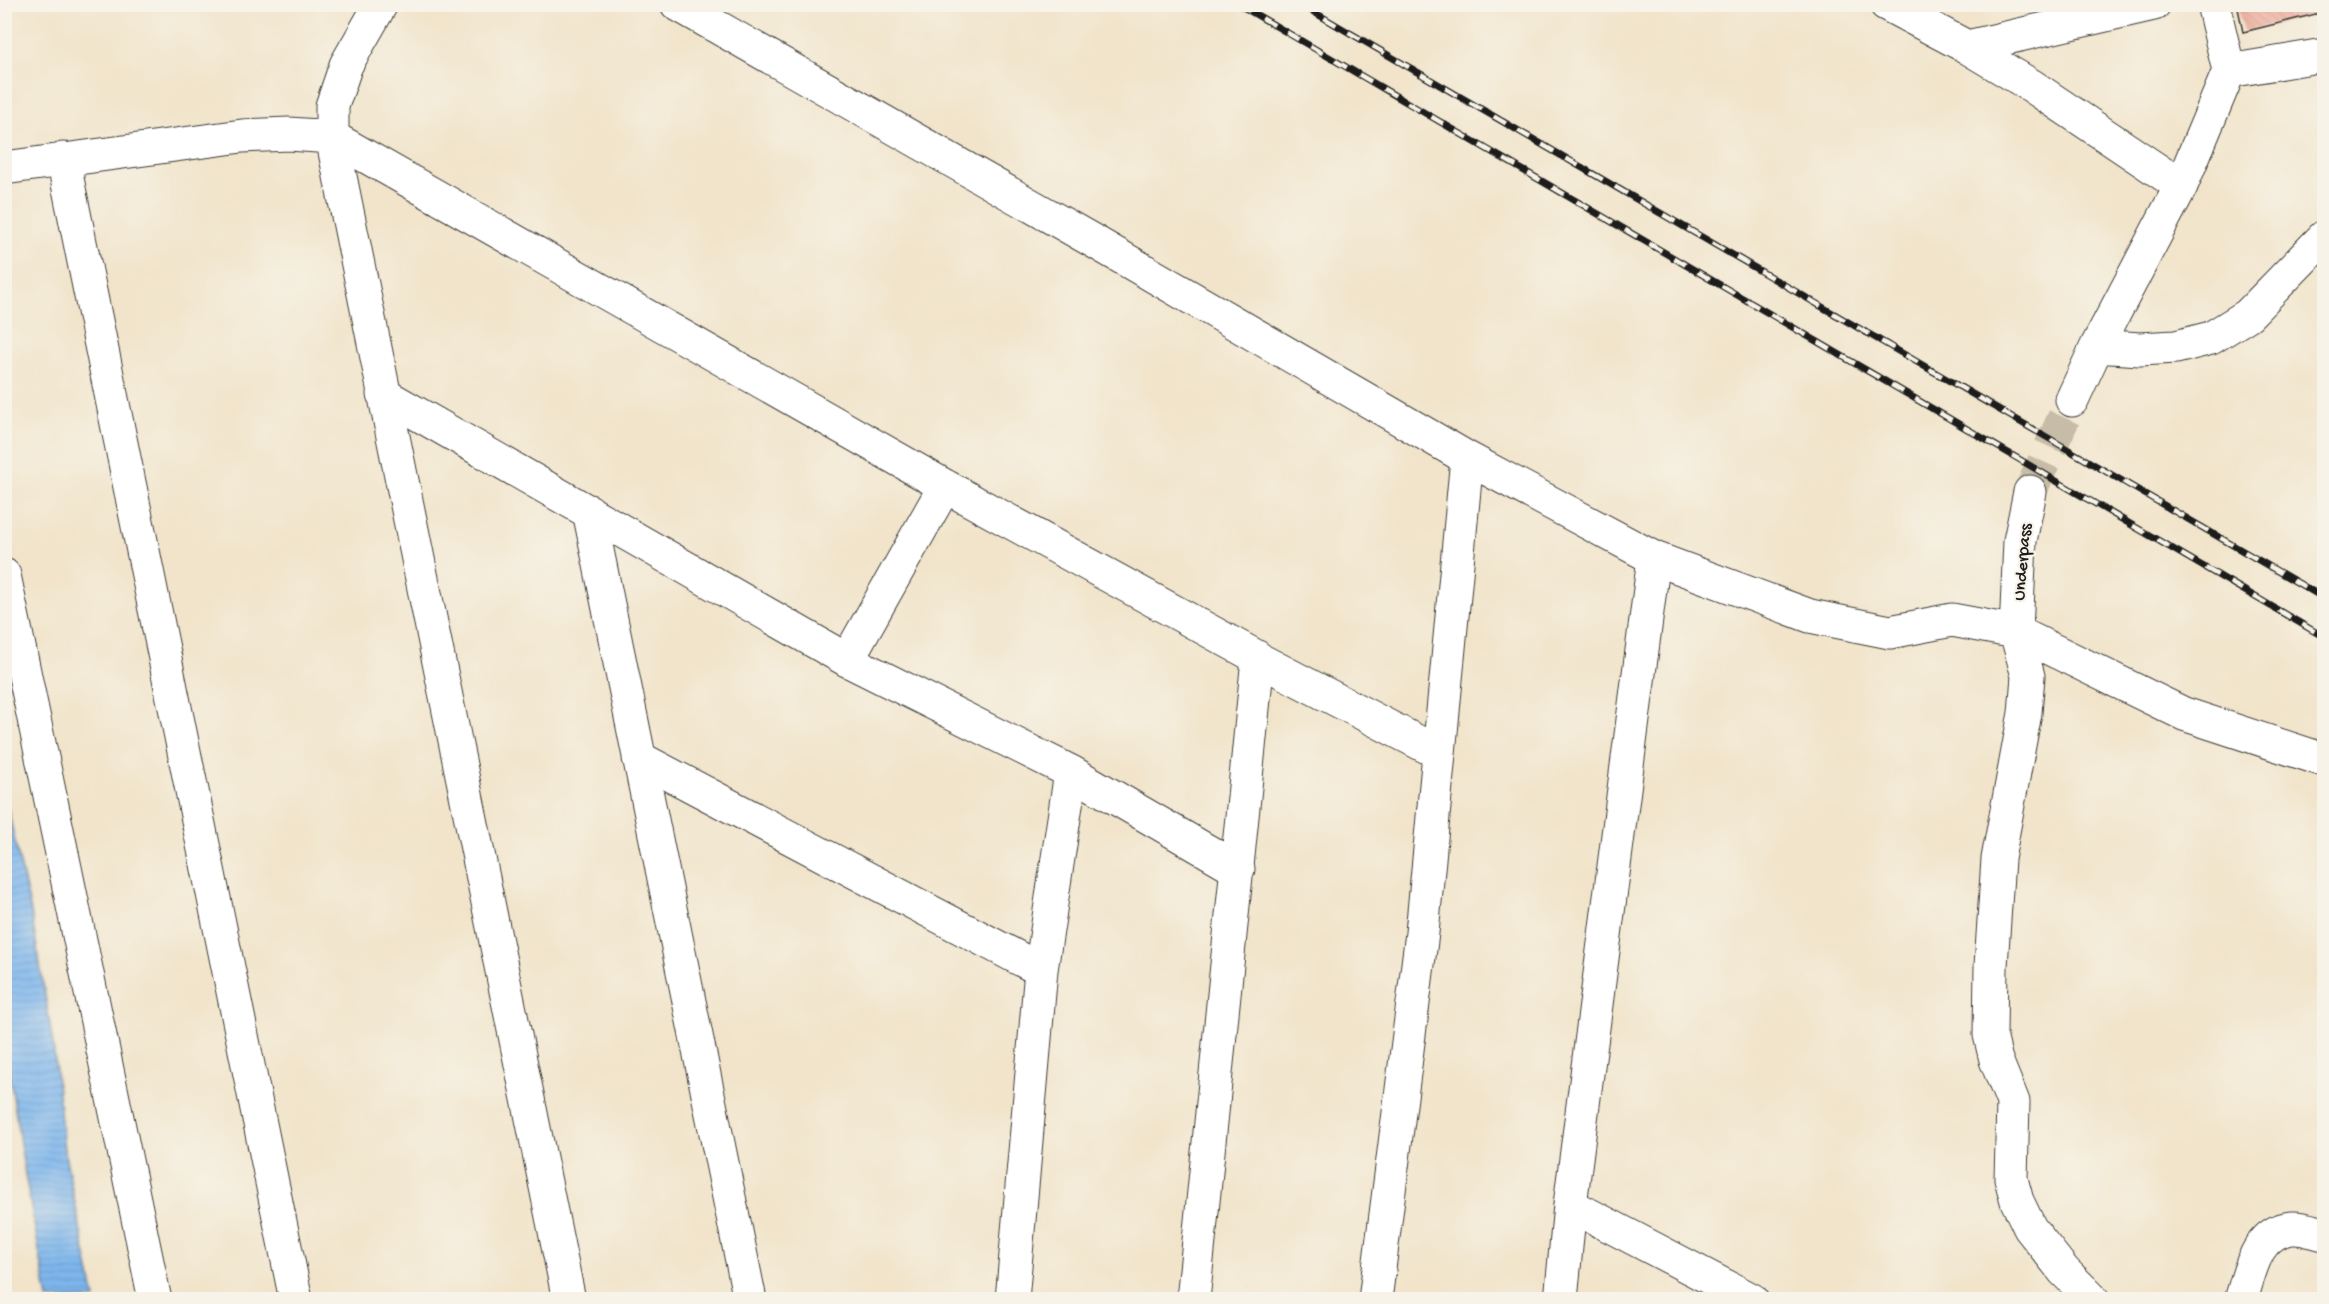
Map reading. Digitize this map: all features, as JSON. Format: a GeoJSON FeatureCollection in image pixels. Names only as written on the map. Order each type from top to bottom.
{"type":"FeatureCollection","features":[{"type":"Feature","properties":{"kind":"street"},"geometry":{"type":"LineString","coordinates":[[381,4],[346,65],[332,106],[332,137],[569,1299]]}},
{"type":"Feature","properties":{"kind":"street"},"geometry":{"type":"LineString","coordinates":[[677,4],[1095,242],[1467,458],[1654,558],[1810,616],[1890,632],[1952,620],[2016,632],[2184,714],[2325,760]]}},
{"type":"Feature","properties":{"kind":"street"},"geometry":{"type":"LineString","coordinates":[[1886,4],[2032,86],[2181,186]]}},
{"type":"Feature","properties":{"kind":"street"},"geometry":{"type":"LineString","coordinates":[[1966,47],[2154,4]]}},
{"type":"Feature","properties":{"kind":"street"},"geometry":{"type":"LineString","coordinates":[[2072,400],[2097,346],[2181,186],[2229,72],[2213,4]]}},
{"type":"Feature","properties":{"kind":"street"},"geometry":{"type":"LineString","coordinates":[[2229,72],[2325,55]]}},
{"type":"Feature","properties":{"kind":"street"},"geometry":{"type":"LineString","coordinates":[[4,168],[242,136],[289,134],[332,137],[945,486],[1258,659],[1439,753]]}},
{"type":"Feature","properties":{"kind":"street"},"geometry":{"type":"LineString","coordinates":[[63,159],[296,1299]]}},
{"type":"Feature","properties":{"kind":"street"},"geometry":{"type":"LineString","coordinates":[[2097,346],[2140,349],[2176,347],[2211,338],[2248,315],[2325,237]]}},
{"type":"Feature","properties":{"kind":"street"},"geometry":{"type":"LineString","coordinates":[[383,394],[847,660],[1071,772],[1238,869]]}},
{"type":"Feature","properties":{"kind":"street"},"geometry":{"type":"LineString","coordinates":[[1375,1299],[1422,933],[1467,458]]}},
{"type":"Feature","properties":{"kind":"street"},"geometry":{"type":"LineString","coordinates":[[847,660],[945,486]]}},
{"type":"Feature","properties":{"kind":"street","name":"Underpass"},"geometry":{"type":"LineString","coordinates":[[2030,492],[2020,541],[2016,632],[2028,676],[2025,713],[1998,859],[1991,966],[1990,1035],[1996,1060],[2013,1102],[2011,1179],[2017,1201],[2030,1228],[2064,1271],[2093,1299]]}},
{"type":"Feature","properties":{"kind":"street"},"geometry":{"type":"LineString","coordinates":[[589,511],[750,1299]]}},
{"type":"Feature","properties":{"kind":"street"},"geometry":{"type":"LineString","coordinates":[[1561,1299],[1570,1205],[1654,558]]}},
{"type":"Feature","properties":{"kind":"street"},"geometry":{"type":"LineString","coordinates":[[4,575],[155,1299]]}},
{"type":"Feature","properties":{"kind":"street"},"geometry":{"type":"LineString","coordinates":[[1193,1299],[1258,659]]}},
{"type":"Feature","properties":{"kind":"street"},"geometry":{"type":"LineString","coordinates":[[639,758],[1041,970]]}},
{"type":"Feature","properties":{"kind":"street"},"geometry":{"type":"LineString","coordinates":[[1012,1299],[1041,970],[1071,772]]}},
{"type":"Feature","properties":{"kind":"street"},"geometry":{"type":"LineString","coordinates":[[1570,1205],[1752,1299]]}},
{"type":"Feature","properties":{"kind":"street"},"geometry":{"type":"LineString","coordinates":[[2241,1299],[2258,1250],[2266,1239],[2279,1231],[2294,1227],[2325,1234]]}},
{"type":"Feature","properties":{"kind":"water"},"geometry":{"type":"Polygon","coordinates":[[[4,793],[31,912],[53,1043],[64,1150],[95,1299],[48,1299],[24,1169],[5,1044],[4,793]]]}},
{"type":"Feature","properties":{"kind":"building"},"geometry":{"type":"Polygon","coordinates":[[[2237,4],[2324,4],[2324,12],[2243,32],[2237,4]]]}},
{"type":"Feature","properties":{"kind":"tunnel"},"geometry":{"type":"LineString","coordinates":[[2030,492],[2072,400]]}},
{"type":"Feature","properties":{"kind":"railway"},"geometry":{"type":"LineString","coordinates":[[1238,4],[2324,637]]}},
{"type":"Feature","properties":{"kind":"railway"},"geometry":{"type":"LineString","coordinates":[[1300,4],[2324,598]]}}]}
